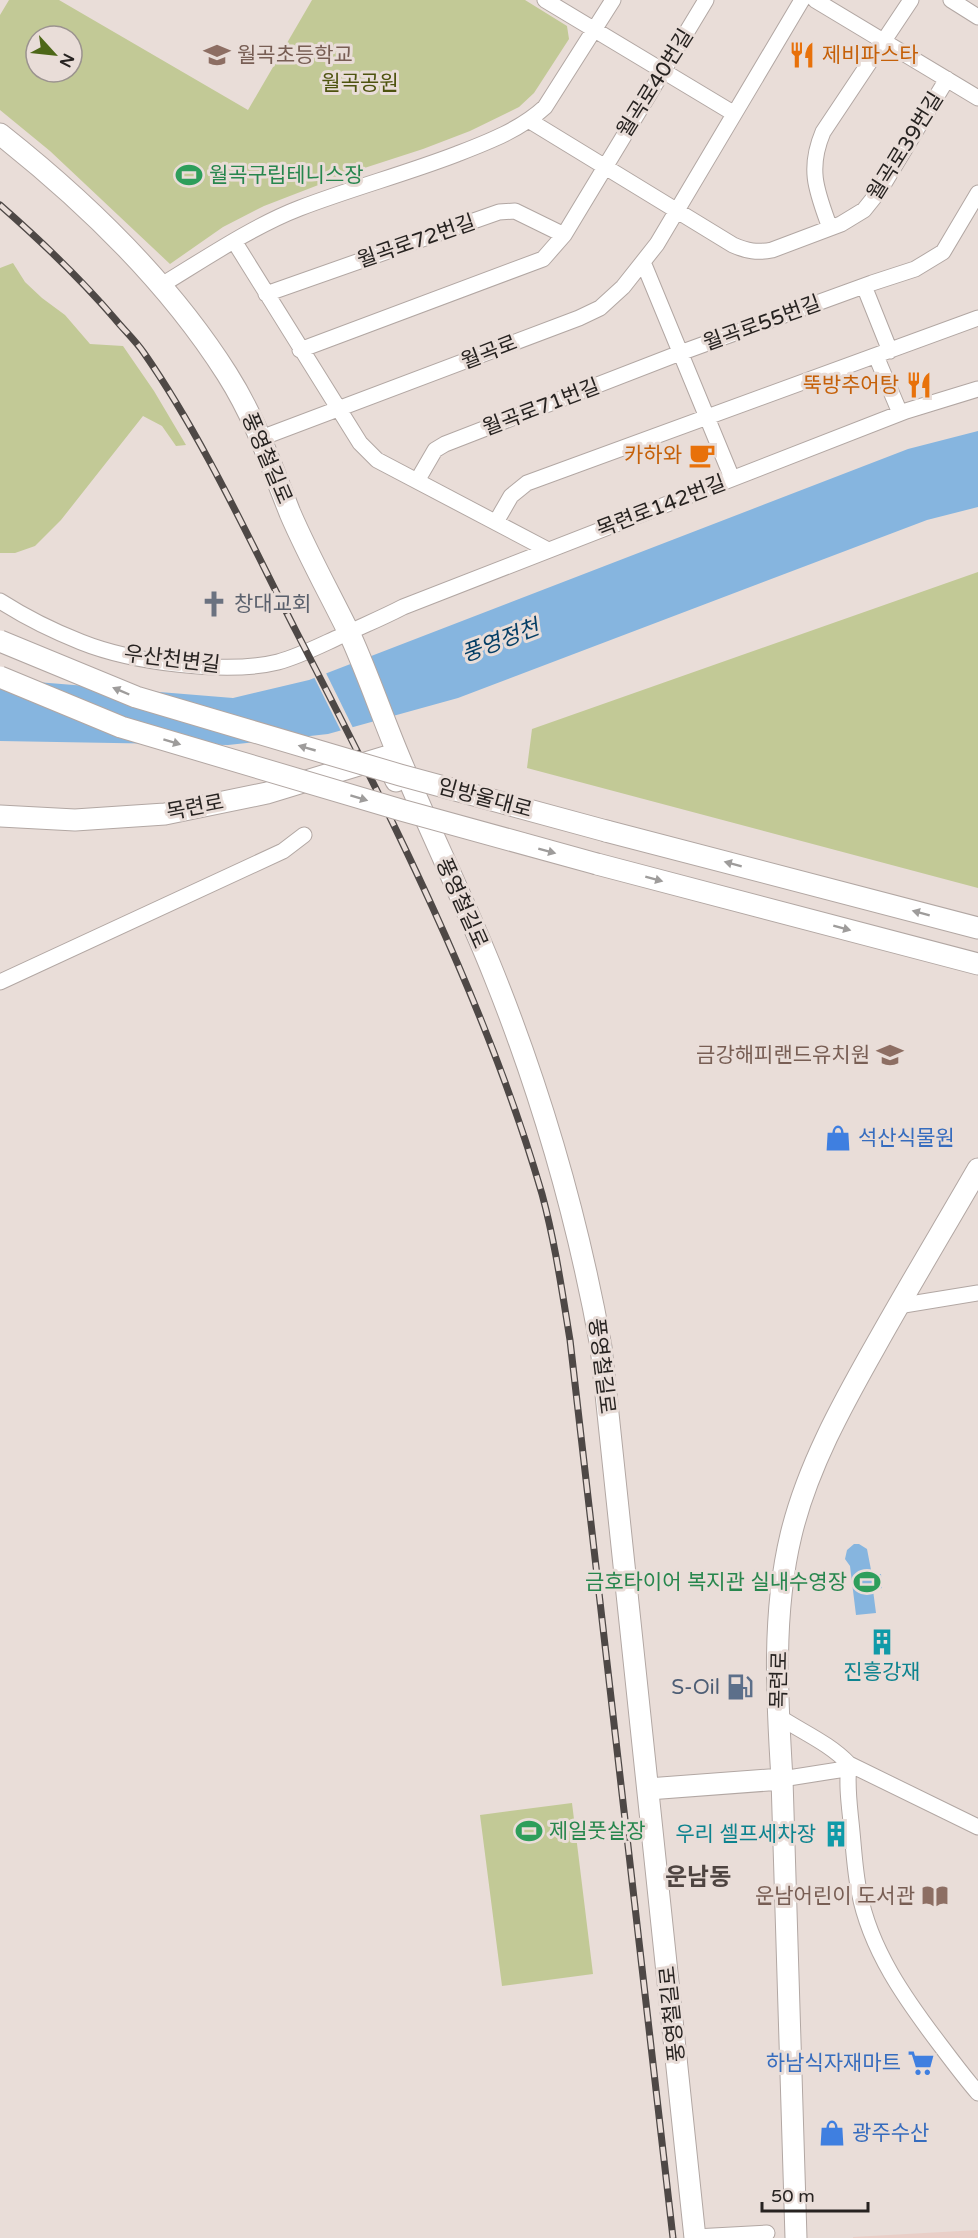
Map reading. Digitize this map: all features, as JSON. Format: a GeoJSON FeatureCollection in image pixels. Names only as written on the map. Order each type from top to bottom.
{"type":"FeatureCollection","features":[{"type":"Feature","properties":{"kind":"main road","name":"풍영철길로"},"geometry":{"type":"LineString","coordinates":[[0,134],[39,165],[105,225],[184,314],[227,374],[261,438],[291,515],[350,637],[426,844],[441,853],[494,974],[538,1095],[588,1278],[601,1347],[695,2237]]}},
{"type":"Feature","properties":{"kind":"main road","name":"임방울대로"},"geometry":{"type":"LineString","coordinates":[[0,641],[136,697],[400,775],[978,928]]}},
{"type":"Feature","properties":{"kind":"main road"},"geometry":{"type":"LineString","coordinates":[[0,677],[121,727],[401,810],[978,964]]}},
{"type":"Feature","properties":{"kind":"main road","name":"목련로"},"geometry":{"type":"LineString","coordinates":[[0,816],[75,820],[165,814],[267,793],[393,759]]}},
{"type":"Feature","properties":{"kind":"main road","name":"목련로"},"geometry":{"type":"LineString","coordinates":[[796,2238],[782,1779],[778,1716],[783,1574],[798,1513],[837,1415],[978,1169]]}},
{"type":"Feature","properties":{"kind":"main road"},"geometry":{"type":"LineString","coordinates":[[648,1789],[782,1779]]}},
{"type":"Feature","properties":{"kind":"street"},"geometry":{"type":"LineString","coordinates":[[545,0],[733,113]]}},
{"type":"Feature","properties":{"kind":"street"},"geometry":{"type":"LineString","coordinates":[[160,286],[234,241],[298,208],[473,148],[530,121],[545,107],[613,0]]}},
{"type":"Feature","properties":{"kind":"street","name":"월곡로40번길"},"geometry":{"type":"LineString","coordinates":[[604,166],[706,0]]}},
{"type":"Feature","properties":{"kind":"street","name":"월곡로"},"geometry":{"type":"LineString","coordinates":[[261,438],[579,318],[600,308],[623,287],[657,244],[675,210],[802,0]]}},
{"type":"Feature","properties":{"kind":"street","name":"월곡로39번길"},"geometry":{"type":"LineString","coordinates":[[815,0],[978,98]]}},
{"type":"Feature","properties":{"kind":"street"},"geometry":{"type":"LineString","coordinates":[[530,121],[733,245],[754,252],[772,250],[830,228],[815,186],[814,166],[818,144],[823,132],[911,0]]}},
{"type":"Feature","properties":{"kind":"street"},"geometry":{"type":"LineString","coordinates":[[951,0],[978,17]]}},
{"type":"Feature","properties":{"kind":"street","name":"월곡로39번길"},"geometry":{"type":"LineString","coordinates":[[830,228],[864,210],[874,199],[947,79]]}},
{"type":"Feature","properties":{"kind":"street"},"geometry":{"type":"LineString","coordinates":[[300,350],[543,259],[564,235],[604,166]]}},
{"type":"Feature","properties":{"kind":"street","name":"월곡로55번길"},"geometry":{"type":"LineString","coordinates":[[680,354],[915,269],[943,252],[978,193]]}},
{"type":"Feature","properties":{"kind":"street","name":"월곡로72번길"},"geometry":{"type":"LineString","coordinates":[[266,294],[498,212],[516,211],[564,235]]}},
{"type":"Feature","properties":{"kind":"street"},"geometry":{"type":"LineString","coordinates":[[234,241],[360,443],[377,460],[548,550]]}},
{"type":"Feature","properties":{"kind":"street","name":"월곡로55번길"},"geometry":{"type":"LineString","coordinates":[[643,262],[732,478]]}},
{"type":"Feature","properties":{"kind":"street"},"geometry":{"type":"LineString","coordinates":[[864,286],[877,355],[900,413]]}},
{"type":"Feature","properties":{"kind":"street"},"geometry":{"type":"LineString","coordinates":[[496,522],[511,496],[527,483],[978,318]]}},
{"type":"Feature","properties":{"kind":"street","name":"월곡로71번길"},"geometry":{"type":"LineString","coordinates":[[417,481],[435,450],[445,444],[680,354]]}},
{"type":"Feature","properties":{"kind":"street","name":"목련로142번길"},"geometry":{"type":"LineString","coordinates":[[350,637],[403,607],[900,413],[978,389]]}},
{"type":"Feature","properties":{"kind":"street","name":"우산천변길"},"geometry":{"type":"LineString","coordinates":[[0,601],[82,642],[138,657],[182,664],[247,666],[278,662],[350,637]]}},
{"type":"Feature","properties":{"kind":"street"},"geometry":{"type":"LineString","coordinates":[[0,982],[283,851],[304,835]]}},
{"type":"Feature","properties":{"kind":"street"},"geometry":{"type":"LineString","coordinates":[[898,1306],[978,1293]]}},
{"type":"Feature","properties":{"kind":"street"},"geometry":{"type":"LineString","coordinates":[[778,1716],[811,1738],[834,1748],[849,1764],[978,1827]]}},
{"type":"Feature","properties":{"kind":"street"},"geometry":{"type":"LineString","coordinates":[[782,1779],[839,1770],[849,1764]]}},
{"type":"Feature","properties":{"kind":"street"},"geometry":{"type":"LineString","coordinates":[[849,1764],[847,1780],[855,1865],[859,1893],[872,1934],[887,1967],[903,1992],[976,2085]]}},
{"type":"Feature","properties":{"kind":"street"},"geometry":{"type":"LineString","coordinates":[[695,2237],[767,2233]]}},
{"type":"Feature","properties":{"kind":"shaded area"},"geometry":{"type":"Polygon","coordinates":[[[978,2230],[978,2238],[853,2238],[853,2237],[978,2230]]]}},
{"type":"Feature","properties":{"kind":"green space","name":"월곡공원"},"geometry":{"type":"Polygon","coordinates":[[[9,0],[59,0],[248,110],[312,0],[525,0],[567,26],[569,39],[534,93],[519,107],[470,131],[352,172],[264,206],[223,227],[170,264],[50,151],[0,110],[0,15],[9,0]]]}},
{"type":"Feature","properties":{"kind":"green space"},"geometry":{"type":"Polygon","coordinates":[[[13,263],[25,282],[65,315],[90,344],[123,346],[154,391],[186,445],[176,446],[162,426],[143,416],[61,520],[35,546],[15,553],[0,553],[0,268],[13,263]]]}},
{"type":"Feature","properties":{"kind":"green space"},"geometry":{"type":"Polygon","coordinates":[[[978,572],[978,888],[527,768],[532,729],[978,572]]]}},
{"type":"Feature","properties":{"kind":"green space"},"geometry":{"type":"Polygon","coordinates":[[[572,1803],[593,1974],[502,1986],[480,1815],[572,1803]]]}},
{"type":"Feature","properties":{"kind":"water","name":"풍영정천"},"geometry":{"type":"Polygon","coordinates":[[[978,431],[978,507],[927,520],[458,698],[328,734],[228,745],[0,741],[0,679],[233,698],[309,680],[908,449],[978,431]]]}},
{"type":"Feature","properties":{"kind":"water","name":"금호타이어 복지관 실내수영장"},"geometry":{"type":"Polygon","coordinates":[[[854,1544],[867,1549],[872,1575],[881,1574],[882,1588],[873,1590],[876,1613],[856,1615],[850,1566],[845,1559],[847,1550],[854,1544]]]}},
{"type":"Feature","properties":{"kind":"pier"},"geometry":{"type":"Polygon","coordinates":[[[325,671],[354,730],[342,733],[313,675],[325,671]]]}},
{"type":"Feature","properties":{"kind":"railway"},"geometry":{"type":"LineString","coordinates":[[0,205],[74,274],[134,340],[166,386],[206,454],[365,767],[433,907],[493,1050],[519,1122],[547,1212],[570,1340],[673,2238]]}},
{"type":"Feature","properties":{"kind":"place","name":"월곡초등학교"},"geometry":{"type":"Point","coordinates":[217,55]}},
{"type":"Feature","properties":{"kind":"place","name":"제비파스타"},"geometry":{"type":"Point","coordinates":[802,55]}},
{"type":"Feature","properties":{"kind":"place","name":"월곡구립테니스장"},"geometry":{"type":"Point","coordinates":[189,175]}},
{"type":"Feature","properties":{"kind":"place","name":"뚝방추어탕"},"geometry":{"type":"Point","coordinates":[919,385]}},
{"type":"Feature","properties":{"kind":"place","name":"카하와"},"geometry":{"type":"Point","coordinates":[702,455]}},
{"type":"Feature","properties":{"kind":"place","name":"창대교회"},"geometry":{"type":"Point","coordinates":[214,604]}},
{"type":"Feature","properties":{"kind":"place","name":"금강해피랜드유치원"},"geometry":{"type":"Point","coordinates":[890,1055]}},
{"type":"Feature","properties":{"kind":"place","name":"석산식물원"},"geometry":{"type":"Point","coordinates":[838,1138]}},
{"type":"Feature","properties":{"kind":"place","name":"금호타이어 복지관 실내수영장"},"geometry":{"type":"Point","coordinates":[867,1582]}},
{"type":"Feature","properties":{"kind":"place","name":"진흥강재"},"geometry":{"type":"Point","coordinates":[882,1642]}},
{"type":"Feature","properties":{"kind":"place","name":"S-Oil"},"geometry":{"type":"Point","coordinates":[740,1687]}},
{"type":"Feature","properties":{"kind":"place","name":"제일풋살장"},"geometry":{"type":"Point","coordinates":[529,1831]}},
{"type":"Feature","properties":{"kind":"place","name":"우리 셀프세차장"},"geometry":{"type":"Point","coordinates":[836,1834]}},
{"type":"Feature","properties":{"kind":"place","name":"운남어린이 도서관"},"geometry":{"type":"Point","coordinates":[935,1896]}},
{"type":"Feature","properties":{"kind":"place","name":"하남식자재마트"},"geometry":{"type":"Point","coordinates":[921,2063]}},
{"type":"Feature","properties":{"kind":"place","name":"광주수산"},"geometry":{"type":"Point","coordinates":[832,2133]}},
{"type":"Feature","properties":{"kind":"district","name":"운남동"},"geometry":{"type":"Point","coordinates":[698,1877]}}]}
